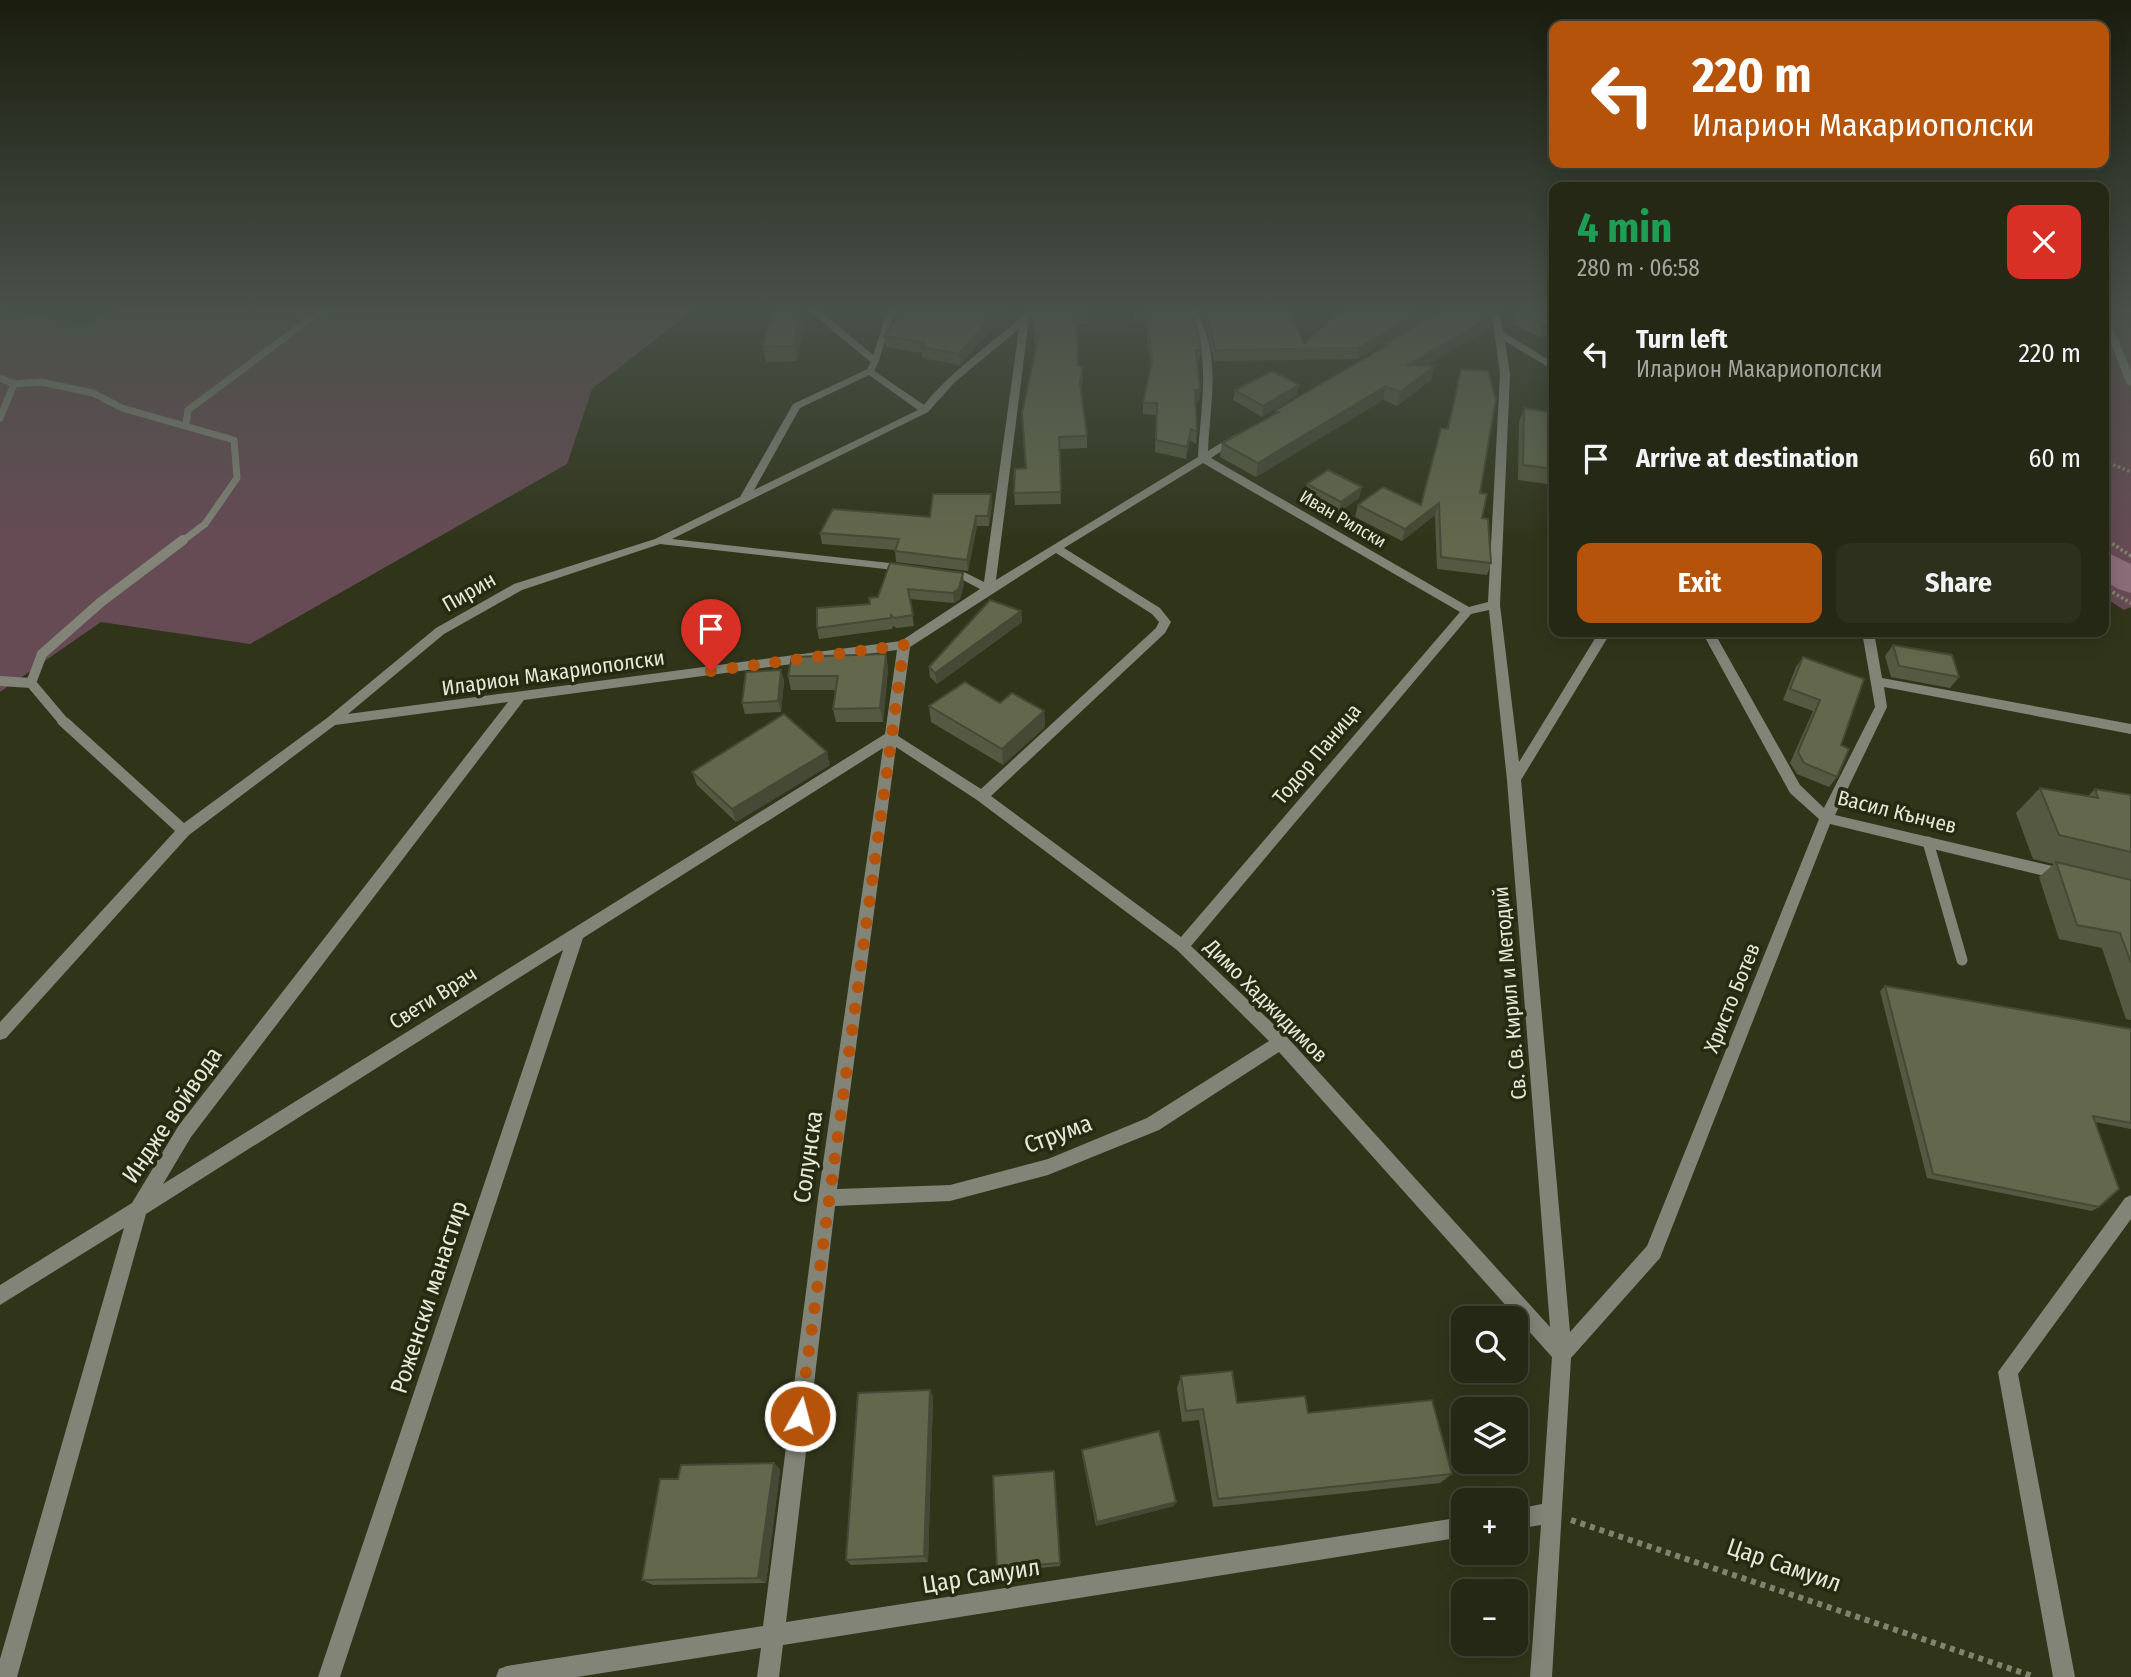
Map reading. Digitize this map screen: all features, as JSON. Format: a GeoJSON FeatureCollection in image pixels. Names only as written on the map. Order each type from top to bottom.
{"type":"FeatureCollection","features":[{"type":"Feature","properties":{"kind":"street"},"geometry":{"type":"LineString","coordinates":[[745,498],[796,406],[836,385]]}},
{"type":"Feature","properties":{"kind":"street"},"geometry":{"type":"LineString","coordinates":[[896,385],[925,410]]}},
{"type":"Feature","properties":{"kind":"street","name":"Пирин"},"geometry":{"type":"LineString","coordinates":[[0,1033],[184,831],[331,722],[440,631],[518,587],[659,541],[925,410],[944,385]]}},
{"type":"Feature","properties":{"kind":"street"},"geometry":{"type":"LineString","coordinates":[[989,589],[1016,385]]}},
{"type":"Feature","properties":{"kind":"street"},"geometry":{"type":"LineString","coordinates":[[1203,458],[1206,385]]}},
{"type":"Feature","properties":{"kind":"street","name":"Св. Св. Кирил и Методий"},"geometry":{"type":"LineString","coordinates":[[1504,385],[1494,605],[1514,780],[1562,1354],[1541,1677]]}},
{"type":"Feature","properties":{"kind":"street"},"geometry":{"type":"LineString","coordinates":[[904,645],[989,589],[1251,429]]}},
{"type":"Feature","properties":{"kind":"street","name":"Иван Рилски"},"geometry":{"type":"LineString","coordinates":[[1203,458],[1467,611]]}},
{"type":"Feature","properties":{"kind":"street"},"geometry":{"type":"LineString","coordinates":[[659,541],[922,571]]}},
{"type":"Feature","properties":{"kind":"street"},"geometry":{"type":"LineString","coordinates":[[982,796],[1161,631],[1165,622],[1156,611],[1056,548]]}},
{"type":"Feature","properties":{"kind":"street"},"geometry":{"type":"LineString","coordinates":[[936,573],[964,576],[989,589]]}},
{"type":"Feature","properties":{"kind":"street"},"geometry":{"type":"LineString","coordinates":[[1467,611],[1494,605]]}},
{"type":"Feature","properties":{"kind":"street","name":"Тодор Паница"},"geometry":{"type":"LineString","coordinates":[[1182,946],[1467,611]]}},
{"type":"Feature","properties":{"kind":"street"},"geometry":{"type":"LineString","coordinates":[[1514,780],[1602,637]]}},
{"type":"Feature","properties":{"kind":"street","name":"Васил Кънчев"},"geometry":{"type":"LineString","coordinates":[[1711,637],[1795,789],[1826,818],[2077,878]]}},
{"type":"Feature","properties":{"kind":"street","name":"Христо Ботев"},"geometry":{"type":"LineString","coordinates":[[1562,1354],[1654,1252],[1826,818],[1881,707],[1869,637]]}},
{"type":"Feature","properties":{"kind":"street","name":"Иларион Макариополски"},"geometry":{"type":"LineString","coordinates":[[331,722],[904,645]]}},
{"type":"Feature","properties":{"kind":"street","name":"Солунска"},"geometry":{"type":"LineString","coordinates":[[768,1677],[827,1198],[904,645]]}},
{"type":"Feature","properties":{"kind":"street"},"geometry":{"type":"LineString","coordinates":[[1877,681],[2131,729]]}},
{"type":"Feature","properties":{"kind":"street","name":"Индже войвода"},"geometry":{"type":"LineString","coordinates":[[6,1677],[139,1207],[184,1131],[519,696]]}},
{"type":"Feature","properties":{"kind":"street"},"geometry":{"type":"LineString","coordinates":[[63,721],[184,831]]}},
{"type":"Feature","properties":{"kind":"street","name":"Димо Хаджидимов"},"geometry":{"type":"LineString","coordinates":[[890,737],[982,796],[1182,946],[1281,1042],[1562,1354]]}},
{"type":"Feature","properties":{"kind":"street","name":"Свети Врач"},"geometry":{"type":"LineString","coordinates":[[0,1296],[890,737]]}},
{"type":"Feature","properties":{"kind":"street","name":"Роженски манастир"},"geometry":{"type":"LineString","coordinates":[[329,1677],[577,933]]}},
{"type":"Feature","properties":{"kind":"street","name":"Струма"},"geometry":{"type":"LineString","coordinates":[[827,1198],[950,1193],[1048,1167],[1153,1124],[1281,1042]]}},
{"type":"Feature","properties":{"kind":"street"},"geometry":{"type":"LineString","coordinates":[[2064,1677],[2008,1372],[2131,1204]]}},
{"type":"Feature","properties":{"kind":"street"},"geometry":{"type":"LineString","coordinates":[[1528,1517],[1551,1513]]}},
{"type":"Feature","properties":{"kind":"street","name":"Цар Самуил"},"geometry":{"type":"LineString","coordinates":[[507,1677],[588,1671],[772,1635],[1451,1529]]}},
{"type":"Feature","properties":{"kind":"lane"},"geometry":{"type":"LineString","coordinates":[[0,418],[13,385]]}},
{"type":"Feature","properties":{"kind":"lane"},"geometry":{"type":"LineString","coordinates":[[31,682],[42,654],[101,602],[205,524],[237,478],[234,440],[186,424],[122,408],[93,393],[56,385]]}},
{"type":"Feature","properties":{"kind":"lane"},"geometry":{"type":"LineString","coordinates":[[186,424],[188,410],[221,385]]}},
{"type":"Feature","properties":{"kind":"lane"},"geometry":{"type":"LineString","coordinates":[[0,681],[31,682],[63,721]]}},
{"type":"Feature","properties":{"kind":"lane"},"geometry":{"type":"LineString","coordinates":[[1928,842],[1962,960]]}},
{"type":"Feature","properties":{"kind":"path"},"geometry":{"type":"LineString","coordinates":[[2109,463],[2131,472]]}},
{"type":"Feature","properties":{"kind":"path"},"geometry":{"type":"LineString","coordinates":[[2109,541],[2131,556]]}},
{"type":"Feature","properties":{"kind":"path"},"geometry":{"type":"LineString","coordinates":[[2109,590],[2131,603]]}},
{"type":"Feature","properties":{"kind":"path","name":"Цар Самуил"},"geometry":{"type":"LineString","coordinates":[[1551,1513],[2035,1677]]}},
{"type":"Feature","properties":{"kind":"shaded area"},"geometry":{"type":"Polygon","coordinates":[[[0,385],[597,385],[592,389],[567,464],[250,644],[101,622],[0,692],[0,385]]]}},
{"type":"Feature","properties":{"kind":"shaded area"},"geometry":{"type":"Polygon","coordinates":[[[2109,385],[2131,385],[2131,607],[2124,610],[2109,600],[2109,385]]]}},
{"type":"Feature","properties":{"kind":"building"},"geometry":{"type":"Polygon","coordinates":[[[1028,385],[1080,385],[1087,436],[1059,437],[1061,492],[1014,493],[1015,469],[1026,468],[1022,413],[1028,385]]]}},
{"type":"Feature","properties":{"kind":"building"},"geometry":{"type":"Polygon","coordinates":[[[1147,385],[1200,385],[1200,390],[1195,390],[1197,432],[1191,429],[1187,447],[1156,440],[1157,403],[1143,403],[1147,385]]]}},
{"type":"Feature","properties":{"kind":"building"},"geometry":{"type":"Polygon","coordinates":[[[1244,385],[1299,385],[1263,406],[1235,390],[1244,385]]]}},
{"type":"Feature","properties":{"kind":"building"},"geometry":{"type":"Polygon","coordinates":[[[1319,385],[1409,385],[1400,392],[1386,386],[1258,463],[1222,443],[1279,412],[1276,410],[1319,385]]]}},
{"type":"Feature","properties":{"kind":"building"},"geometry":{"type":"Polygon","coordinates":[[[1457,385],[1492,385],[1496,399],[1480,493],[1487,494],[1482,518],[1488,519],[1491,563],[1441,557],[1439,503],[1405,529],[1358,505],[1383,487],[1421,505],[1441,428],[1448,429],[1457,385]]]}},
{"type":"Feature","properties":{"kind":"building"},"geometry":{"type":"Polygon","coordinates":[[[1524,408],[1549,412],[1549,468],[1523,465],[1524,408]]]}},
{"type":"Feature","properties":{"kind":"building"},"geometry":{"type":"Polygon","coordinates":[[[1328,470],[1362,487],[1341,502],[1307,484],[1328,470]]]}},
{"type":"Feature","properties":{"kind":"building"},"geometry":{"type":"Polygon","coordinates":[[[933,494],[991,494],[988,516],[976,516],[967,560],[895,551],[899,539],[820,533],[833,509],[930,517],[933,494]]]}},
{"type":"Feature","properties":{"kind":"building"},"geometry":{"type":"Polygon","coordinates":[[[890,563],[963,573],[959,588],[953,593],[908,589],[913,615],[895,618],[891,615],[891,618],[817,628],[817,608],[870,604],[869,598],[878,597],[890,563]]]}},
{"type":"Feature","properties":{"kind":"building"},"geometry":{"type":"Polygon","coordinates":[[[990,600],[1021,611],[935,673],[929,667],[990,600]]]}},
{"type":"Feature","properties":{"kind":"building"},"geometry":{"type":"Polygon","coordinates":[[[1893,645],[1952,655],[1959,677],[1899,666],[1893,645]]]}},
{"type":"Feature","properties":{"kind":"building"},"geometry":{"type":"Polygon","coordinates":[[[886,654],[880,708],[833,709],[838,676],[788,676],[792,657],[886,654]]]}},
{"type":"Feature","properties":{"kind":"building"},"geometry":{"type":"Polygon","coordinates":[[[1803,657],[1864,679],[1841,745],[1849,749],[1837,777],[1804,763],[1798,752],[1820,700],[1790,689],[1803,657]]]}},
{"type":"Feature","properties":{"kind":"building"},"geometry":{"type":"Polygon","coordinates":[[[781,670],[778,701],[742,703],[746,672],[781,670]]]}},
{"type":"Feature","properties":{"kind":"building"},"geometry":{"type":"Polygon","coordinates":[[[965,682],[1000,703],[1012,693],[1044,711],[1002,749],[929,706],[965,682]]]}},
{"type":"Feature","properties":{"kind":"building"},"geometry":{"type":"Polygon","coordinates":[[[784,714],[827,752],[732,809],[692,772],[784,714]]]}},
{"type":"Feature","properties":{"kind":"building"},"geometry":{"type":"Polygon","coordinates":[[[2040,788],[2098,798],[2095,789],[2131,795],[2131,852],[2059,835],[2040,788]]]}},
{"type":"Feature","properties":{"kind":"building"},"geometry":{"type":"Polygon","coordinates":[[[2056,862],[2131,880],[2131,963],[2120,933],[2077,925],[2056,862]]]}},
{"type":"Feature","properties":{"kind":"building"},"geometry":{"type":"Polygon","coordinates":[[[1885,986],[2131,1029],[2131,1123],[2093,1116],[2119,1189],[2099,1207],[1933,1174],[1885,986]]]}},
{"type":"Feature","properties":{"kind":"building"},"geometry":{"type":"Polygon","coordinates":[[[1232,1371],[1237,1403],[1305,1396],[1308,1413],[1432,1400],[1452,1474],[1218,1499],[1203,1409],[1186,1411],[1181,1376],[1232,1371]]]}},
{"type":"Feature","properties":{"kind":"building"},"geometry":{"type":"Polygon","coordinates":[[[930,1390],[924,1556],[846,1560],[858,1393],[930,1390]]]}},
{"type":"Feature","properties":{"kind":"building"},"geometry":{"type":"Polygon","coordinates":[[[1159,1431],[1176,1502],[1097,1522],[1082,1450],[1159,1431]]]}},
{"type":"Feature","properties":{"kind":"building"},"geometry":{"type":"Polygon","coordinates":[[[774,1463],[758,1578],[642,1580],[660,1479],[678,1479],[681,1465],[774,1463]]]}},
{"type":"Feature","properties":{"kind":"building"},"geometry":{"type":"Polygon","coordinates":[[[1054,1471],[1060,1563],[997,1568],[993,1476],[1054,1471]]]}},
{"type":"Feature","properties":{"kind":"waterway"},"geometry":{"type":"LineString","coordinates":[[2109,566],[2131,581]]}},
{"type":"Feature","properties":{"kind":"route"},"geometry":{"type":"LineString","coordinates":[[711,671],[904,645],[827,1198],[800,1416]]}}]}
